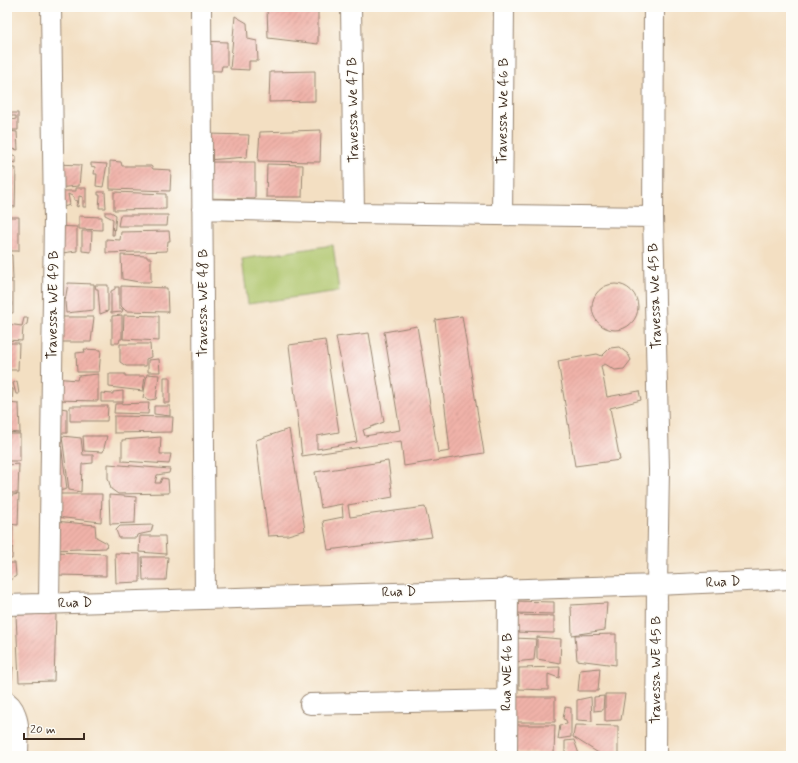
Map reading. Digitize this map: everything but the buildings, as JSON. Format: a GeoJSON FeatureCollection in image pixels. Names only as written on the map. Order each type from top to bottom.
{"type":"FeatureCollection","features":[{"type":"Feature","properties":{"kind":"street","name":"Travessa WE 49 B"},"geometry":{"type":"LineString","coordinates":[[49,604],[54,219],[52,7]]}},
{"type":"Feature","properties":{"kind":"street","name":"Travessa WE 48 B"},"geometry":{"type":"LineString","coordinates":[[201,7],[205,598]]}},
{"type":"Feature","properties":{"kind":"street","name":"Travessa We 47 B"},"geometry":{"type":"LineString","coordinates":[[351,7],[354,214]]}},
{"type":"Feature","properties":{"kind":"street","name":"Travessa We 46 B"},"geometry":{"type":"LineString","coordinates":[[502,215],[504,7]]}},
{"type":"Feature","properties":{"kind":"street","name":"Travessa We 45 B"},"geometry":{"type":"LineString","coordinates":[[654,7],[653,217],[659,470],[657,585]]}},
{"type":"Feature","properties":{"kind":"street"},"geometry":{"type":"LineString","coordinates":[[202,209],[354,214],[653,217]]}},
{"type":"Feature","properties":{"kind":"street","name":"Rua D"},"geometry":{"type":"LineString","coordinates":[[7,605],[508,588],[657,585],[791,578]]}},
{"type":"Feature","properties":{"kind":"street","name":"Travessa WE 45 B"},"geometry":{"type":"LineString","coordinates":[[656,756],[657,585]]}},
{"type":"Feature","properties":{"kind":"street","name":"Rua WE 46 B"},"geometry":{"type":"LineString","coordinates":[[507,756],[508,588]]}},
{"type":"Feature","properties":{"kind":"street"},"geometry":{"type":"LineString","coordinates":[[310,704],[507,700]]}},
{"type":"Feature","properties":{"kind":"street"},"geometry":{"type":"LineString","coordinates":[[7,702],[11,705],[16,717],[18,756]]}},
{"type":"Feature","properties":{"kind":"green space"},"geometry":{"type":"Polygon","coordinates":[[[333,245],[339,291],[248,304],[242,259],[333,245]]]}}]}
